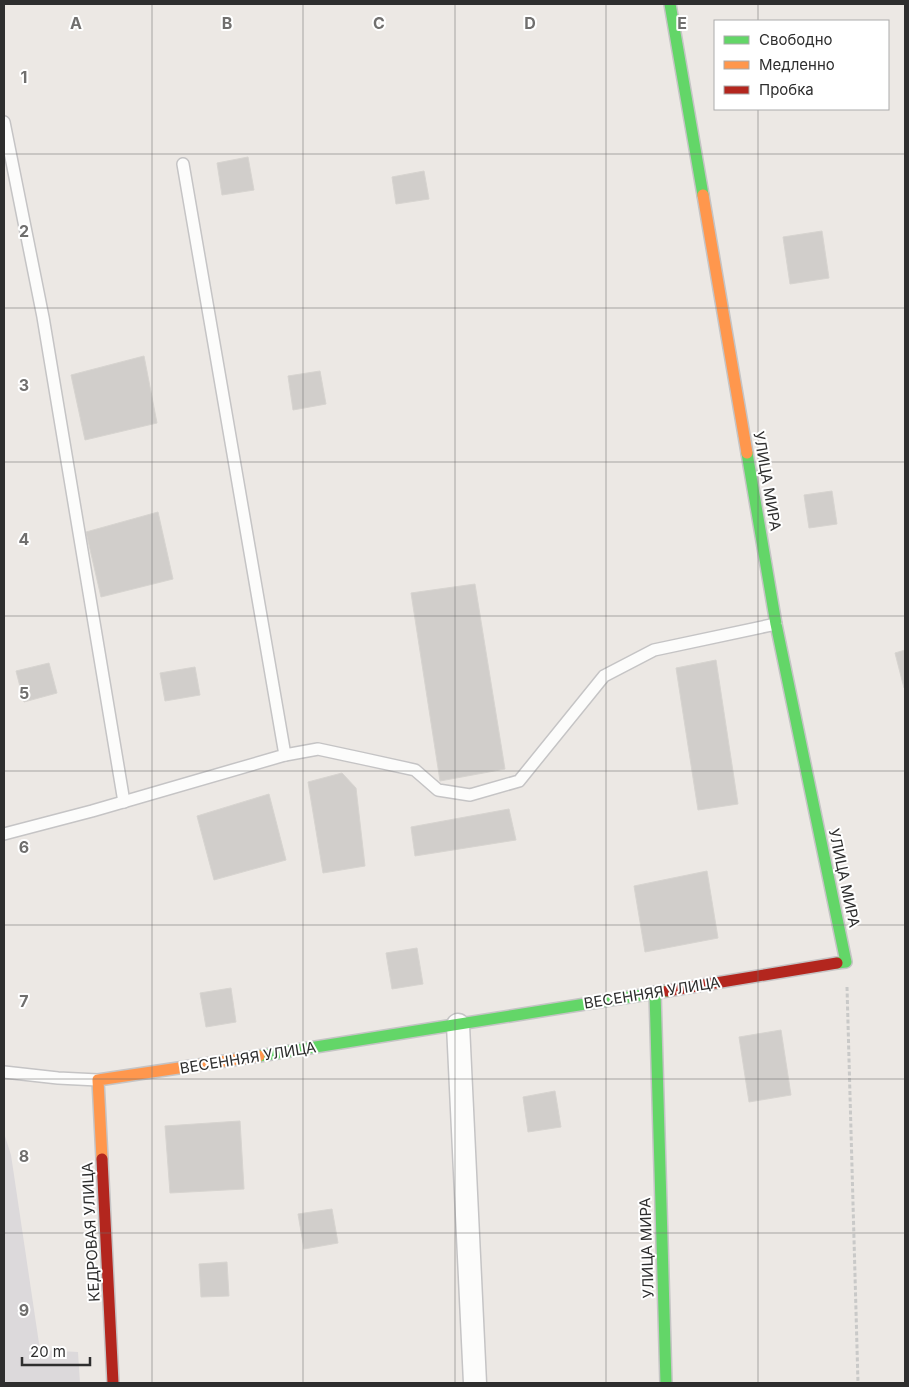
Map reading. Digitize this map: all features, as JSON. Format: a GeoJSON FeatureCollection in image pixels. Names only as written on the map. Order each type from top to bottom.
{"type":"FeatureCollection","features":[{"type":"Feature","properties":{"kind":"street","name":"УЛИЦА МИРА"},"geometry":{"type":"LineString","coordinates":[[670,4],[776,624],[846,962]]}},
{"type":"Feature","properties":{"kind":"street","name":"ВЕСЕННЯЯ УЛИЦА"},"geometry":{"type":"LineString","coordinates":[[98,1080],[188,1068],[846,962]]}},
{"type":"Feature","properties":{"kind":"street","name":"УЛИЦА МИРА"},"geometry":{"type":"LineString","coordinates":[[655,992],[666,1383]]}},
{"type":"Feature","properties":{"kind":"street"},"geometry":{"type":"LineString","coordinates":[[458,1025],[475,1383]]}},
{"type":"Feature","properties":{"kind":"street","name":"КЕДРОВАЯ УЛИЦА"},"geometry":{"type":"LineString","coordinates":[[98,1080],[113,1383]]}},
{"type":"Feature","properties":{"kind":"lane"},"geometry":{"type":"LineString","coordinates":[[4,122],[43,317],[124,802]]}},
{"type":"Feature","properties":{"kind":"lane"},"geometry":{"type":"LineString","coordinates":[[182,164],[285,755]]}},
{"type":"Feature","properties":{"kind":"lane"},"geometry":{"type":"LineString","coordinates":[[4,834],[124,802],[285,755],[318,749],[415,770],[438,790],[470,795],[519,781],[604,676],[654,650],[776,624]]}},
{"type":"Feature","properties":{"kind":"lane"},"geometry":{"type":"LineString","coordinates":[[4,1072],[98,1080]]}},
{"type":"Feature","properties":{"kind":"path"},"geometry":{"type":"LineString","coordinates":[[846,962],[858,1383]]}},
{"type":"Feature","properties":{"kind":"shaded area"},"geometry":{"type":"Polygon","coordinates":[[[4,1133],[11,1155],[40,1350],[78,1352],[80,1383],[4,1383],[4,1133]]]}},
{"type":"Feature","properties":{"kind":"building"},"geometry":{"type":"Polygon","coordinates":[[[248,157],[254,190],[222,195],[217,163],[248,157]]]}},
{"type":"Feature","properties":{"kind":"building"},"geometry":{"type":"Polygon","coordinates":[[[424,171],[429,199],[396,204],[392,177],[424,171]]]}},
{"type":"Feature","properties":{"kind":"building"},"geometry":{"type":"Polygon","coordinates":[[[822,231],[829,278],[790,284],[783,237],[822,231]]]}},
{"type":"Feature","properties":{"kind":"building"},"geometry":{"type":"Polygon","coordinates":[[[144,356],[157,423],[85,440],[71,375],[144,356]]]}},
{"type":"Feature","properties":{"kind":"building"},"geometry":{"type":"Polygon","coordinates":[[[320,371],[326,404],[293,410],[288,376],[320,371]]]}},
{"type":"Feature","properties":{"kind":"building"},"geometry":{"type":"Polygon","coordinates":[[[832,491],[837,524],[809,528],[804,495],[832,491]]]}},
{"type":"Feature","properties":{"kind":"building"},"geometry":{"type":"Polygon","coordinates":[[[158,512],[173,579],[101,597],[86,532],[158,512]]]}},
{"type":"Feature","properties":{"kind":"building"},"geometry":{"type":"Polygon","coordinates":[[[475,584],[505,769],[440,781],[411,593],[475,584]]]}},
{"type":"Feature","properties":{"kind":"building"},"geometry":{"type":"Polygon","coordinates":[[[905,650],[905,688],[904,688],[895,653],[905,650]]]}},
{"type":"Feature","properties":{"kind":"building"},"geometry":{"type":"Polygon","coordinates":[[[716,660],[738,804],[698,810],[676,668],[716,660]]]}},
{"type":"Feature","properties":{"kind":"building"},"geometry":{"type":"Polygon","coordinates":[[[49,663],[57,693],[24,702],[16,671],[49,663]]]}},
{"type":"Feature","properties":{"kind":"building"},"geometry":{"type":"Polygon","coordinates":[[[195,667],[200,695],[165,701],[160,673],[195,667]]]}},
{"type":"Feature","properties":{"kind":"building"},"geometry":{"type":"Polygon","coordinates":[[[342,773],[356,788],[365,866],[323,873],[308,782],[342,773]]]}},
{"type":"Feature","properties":{"kind":"building"},"geometry":{"type":"Polygon","coordinates":[[[269,794],[286,860],[214,880],[197,816],[269,794]]]}},
{"type":"Feature","properties":{"kind":"building"},"geometry":{"type":"Polygon","coordinates":[[[509,809],[516,840],[415,856],[411,827],[509,809]]]}},
{"type":"Feature","properties":{"kind":"building"},"geometry":{"type":"Polygon","coordinates":[[[707,871],[718,938],[645,952],[634,886],[707,871]]]}},
{"type":"Feature","properties":{"kind":"building"},"geometry":{"type":"Polygon","coordinates":[[[417,948],[423,984],[392,989],[386,953],[417,948]]]}},
{"type":"Feature","properties":{"kind":"building"},"geometry":{"type":"Polygon","coordinates":[[[231,988],[236,1022],[206,1027],[200,993],[231,988]]]}},
{"type":"Feature","properties":{"kind":"building"},"geometry":{"type":"Polygon","coordinates":[[[781,1030],[791,1095],[749,1102],[739,1037],[781,1030]]]}},
{"type":"Feature","properties":{"kind":"building"},"geometry":{"type":"Polygon","coordinates":[[[555,1091],[561,1127],[528,1132],[523,1097],[555,1091]]]}},
{"type":"Feature","properties":{"kind":"building"},"geometry":{"type":"Polygon","coordinates":[[[240,1121],[244,1189],[170,1193],[165,1126],[240,1121]]]}},
{"type":"Feature","properties":{"kind":"building"},"geometry":{"type":"Polygon","coordinates":[[[332,1209],[338,1243],[304,1249],[298,1214],[332,1209]]]}},
{"type":"Feature","properties":{"kind":"building"},"geometry":{"type":"Polygon","coordinates":[[[227,1262],[229,1296],[201,1297],[199,1264],[227,1262]]]}},
{"type":"Feature","properties":{"kind":"traffic: fast"},"geometry":{"type":"LineString","coordinates":[[670,4],[703,195]]}},
{"type":"Feature","properties":{"kind":"traffic: fast"},"geometry":{"type":"LineString","coordinates":[[747,453],[776,624],[846,962],[837,963]]}},
{"type":"Feature","properties":{"kind":"traffic: fast"},"geometry":{"type":"LineString","coordinates":[[259,1056],[667,991]]}},
{"type":"Feature","properties":{"kind":"traffic: fast"},"geometry":{"type":"LineString","coordinates":[[655,992],[666,1383]]}},
{"type":"Feature","properties":{"kind":"traffic: slow"},"geometry":{"type":"LineString","coordinates":[[703,195],[747,453]]}},
{"type":"Feature","properties":{"kind":"traffic: slow"},"geometry":{"type":"LineString","coordinates":[[102,1159],[98,1080],[259,1056]]}},
{"type":"Feature","properties":{"kind":"traffic: jam"},"geometry":{"type":"LineString","coordinates":[[667,991],[837,963]]}},
{"type":"Feature","properties":{"kind":"traffic: jam"},"geometry":{"type":"LineString","coordinates":[[102,1159],[113,1383]]}}]}
